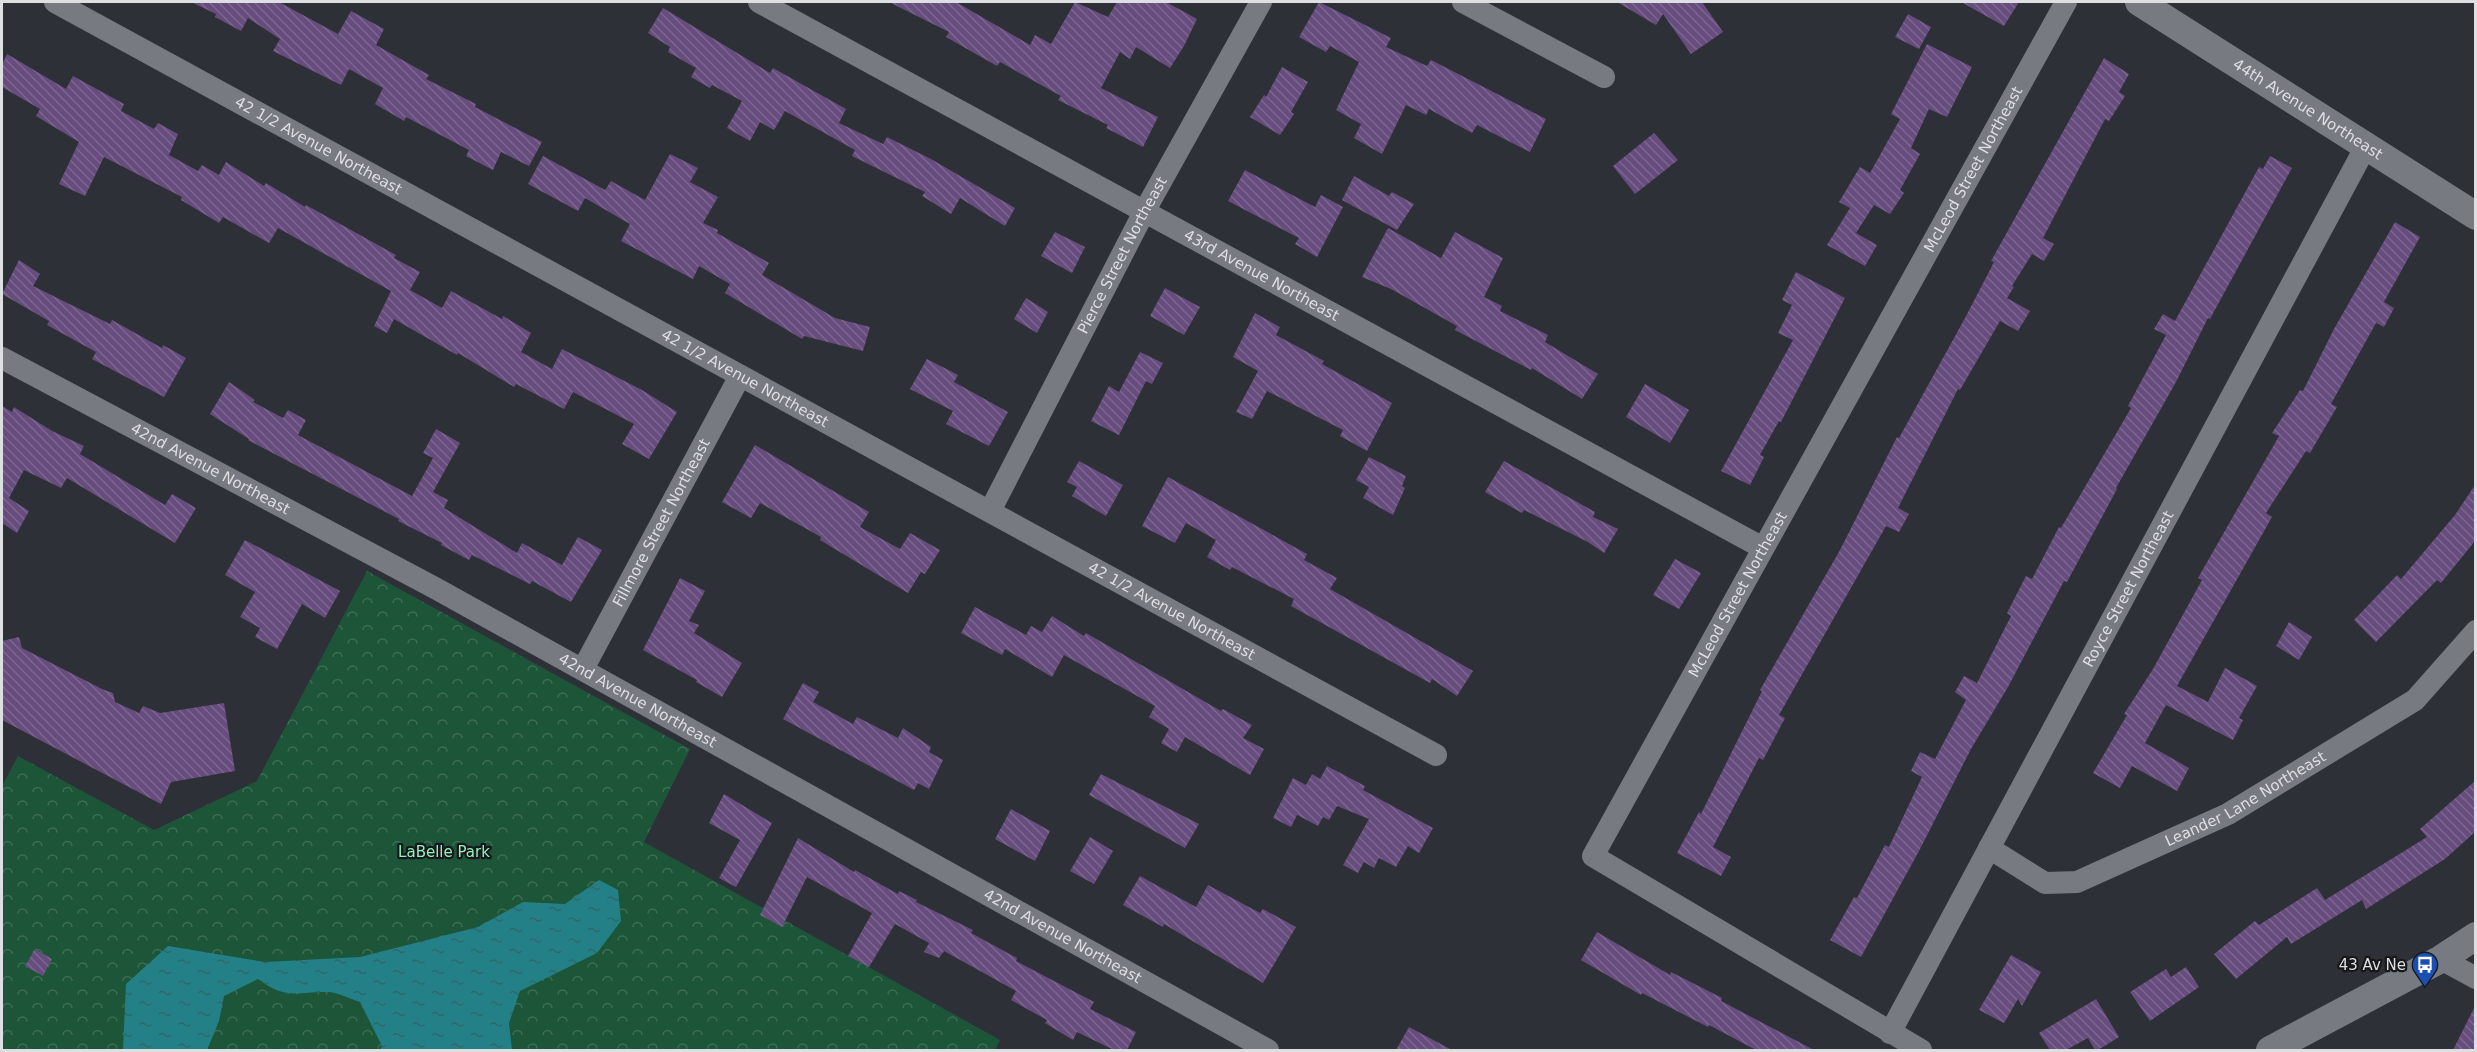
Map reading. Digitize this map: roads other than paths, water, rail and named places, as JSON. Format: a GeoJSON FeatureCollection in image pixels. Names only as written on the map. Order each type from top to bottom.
{"type":"FeatureCollection","features":[{"type":"Feature","properties":{"kind":"street","name":"42 1/2 Avenue Northeast"},"geometry":{"type":"LineString","coordinates":[[55,2],[1436,755]]}},
{"type":"Feature","properties":{"kind":"street","name":"43rd Avenue Northeast"},"geometry":{"type":"LineString","coordinates":[[759,2],[1763,548]]}},
{"type":"Feature","properties":{"kind":"street","name":"Pierce Street Northeast"},"geometry":{"type":"LineString","coordinates":[[990,511],[1144,212],[1261,2]]}},
{"type":"Feature","properties":{"kind":"street"},"geometry":{"type":"LineString","coordinates":[[1463,2],[1604,77]]}},
{"type":"Feature","properties":{"kind":"street","name":"McLeod Street Northeast"},"geometry":{"type":"LineString","coordinates":[[1921,1050],[1593,856],[2066,2]]}},
{"type":"Feature","properties":{"kind":"street","name":"44th Avenue Northeast"},"geometry":{"type":"LineString","coordinates":[[2139,2],[2475,216]]}},
{"type":"Feature","properties":{"kind":"street","name":"Royce Street Northeast"},"geometry":{"type":"LineString","coordinates":[[1890,1033],[2366,146]]}},
{"type":"Feature","properties":{"kind":"street","name":"42nd Avenue Northeast"},"geometry":{"type":"LineString","coordinates":[[2,358],[435,588],[1268,1050]]}},
{"type":"Feature","properties":{"kind":"street","name":"Fillmore Street Northeast"},"geometry":{"type":"LineString","coordinates":[[583,669],[740,376]]}},
{"type":"Feature","properties":{"kind":"street","name":"Leander Lane Northeast"},"geometry":{"type":"LineString","coordinates":[[1989,848],[2045,883],[2077,882],[2228,814],[2415,700],[2475,631]]}},
{"type":"Feature","properties":{"kind":"street"},"geometry":{"type":"LineString","coordinates":[[2270,1050],[2441,959],[2475,936]]}},
{"type":"Feature","properties":{"kind":"street"},"geometry":{"type":"LineString","coordinates":[[2441,959],[2475,978]]}},
{"type":"Feature","properties":{"kind":"water"},"geometry":{"type":"Polygon","coordinates":[[[599,880],[618,890],[621,921],[597,953],[520,991],[509,1023],[512,1050],[380,1050],[382,1046],[360,1002],[329,992],[285,993],[258,979],[224,996],[219,1021],[207,1050],[123,1050],[126,984],[168,946],[265,962],[360,957],[478,927],[523,902],[565,904],[599,880]]]}},
{"type":"Feature","properties":{"kind":"place","name":"43 Av Ne"},"geometry":{"type":"Point","coordinates":[2425,988]}},
{"type":"Feature","properties":{"kind":"park label","name":"LaBelle Park"},"geometry":{"type":"Point","coordinates":[444,852]}}]}
